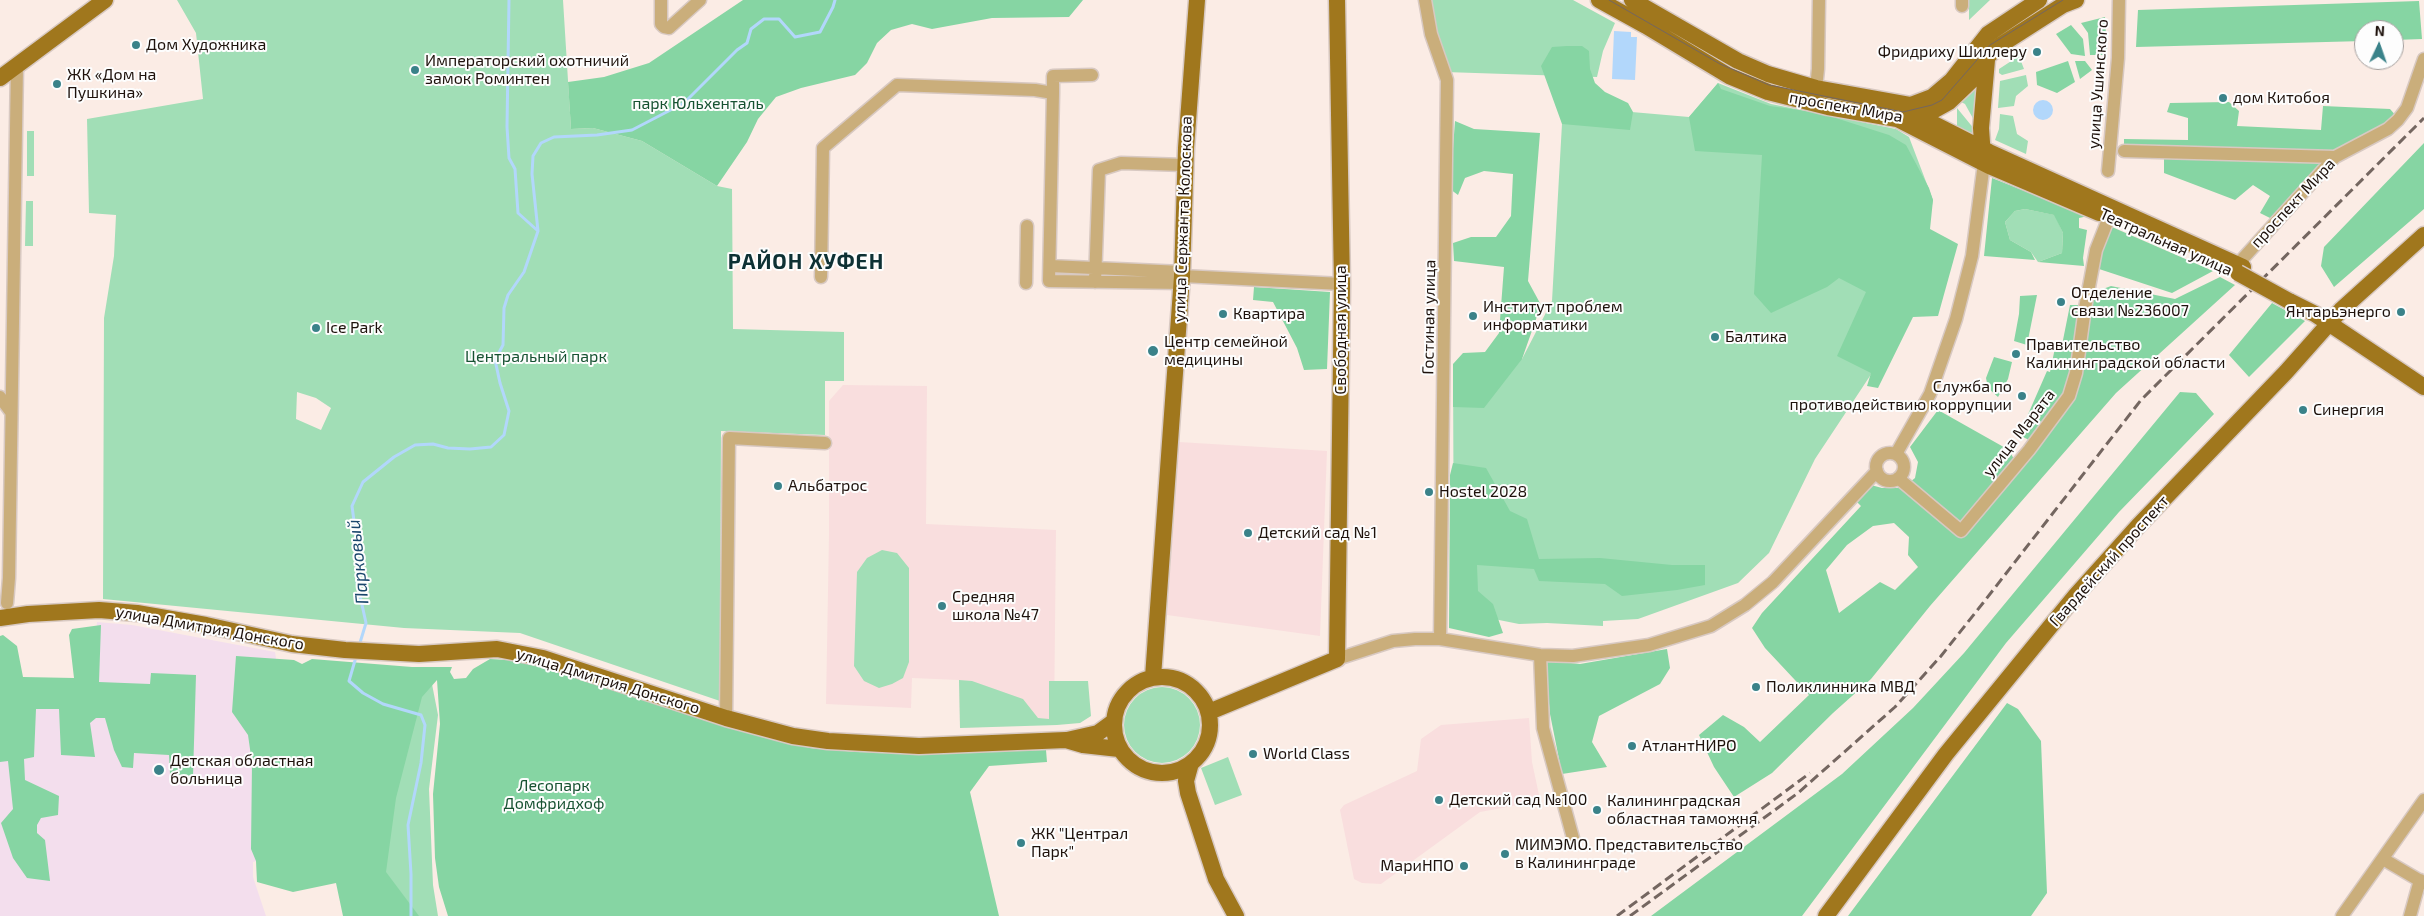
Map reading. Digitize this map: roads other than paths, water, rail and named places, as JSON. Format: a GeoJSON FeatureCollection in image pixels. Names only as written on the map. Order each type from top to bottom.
{"type":"FeatureCollection","features":[{"type":"Feature","properties":{"kind":"main road"},"geometry":{"type":"LineString","coordinates":[[0,78],[105,0]]}},
{"type":"Feature","properties":{"kind":"main road","name":"улица Сержанта Колоскова"},"geometry":{"type":"LineString","coordinates":[[1154,677],[1182,277],[1185,165],[1195,6],[1197,0]]}},
{"type":"Feature","properties":{"kind":"main road","name":"Свободная улица"},"geometry":{"type":"LineString","coordinates":[[1337,0],[1342,284],[1337,659]]}},
{"type":"Feature","properties":{"kind":"main road","name":"проспект Мира"},"geometry":{"type":"LineString","coordinates":[[1599,0],[1729,76],[1768,92],[1828,107],[1899,111],[1932,97],[1952,80],[1988,34],[2040,0]]}},
{"type":"Feature","properties":{"kind":"main road","name":"проспект Мира"},"geometry":{"type":"LineString","coordinates":[[1632,0],[1738,61],[1768,74],[1922,117],[1949,102],[1970,82],[1987,57],[2027,27],[2063,5],[2076,0]]}},
{"type":"Feature","properties":{"kind":"main road"},"geometry":{"type":"LineString","coordinates":[[1983,156],[1981,128],[1987,57]]}},
{"type":"Feature","properties":{"kind":"main road"},"geometry":{"type":"LineString","coordinates":[[1952,80],[1949,102],[1958,150]]}},
{"type":"Feature","properties":{"kind":"main road","name":"Театральная улица"},"geometry":{"type":"LineString","coordinates":[[1899,111],[1958,150],[1983,156],[2240,268],[2291,297],[2320,308],[2332,321],[2424,387]]}},
{"type":"Feature","properties":{"kind":"main road","name":"Театральная улица"},"geometry":{"type":"LineString","coordinates":[[1922,117],[1954,133],[1983,156]]}},
{"type":"Feature","properties":{"kind":"main road","name":"Гвардейский проспект"},"geometry":{"type":"LineString","coordinates":[[1826,916],[1946,754],[2076,595],[2332,321],[2424,235]]}},
{"type":"Feature","properties":{"kind":"main road","name":"Театральная улица"},"geometry":{"type":"LineString","coordinates":[[2332,321],[2424,378]]}},
{"type":"Feature","properties":{"kind":"main road","name":"улица Дмитрия Донского"},"geometry":{"type":"LineString","coordinates":[[4,608],[28,614],[99,610],[137,613],[206,625],[292,644],[345,650],[427,654],[497,649],[520,652],[626,684],[726,718],[793,736],[845,743],[919,746],[1066,740],[1083,745],[1119,749]]}},
{"type":"Feature","properties":{"kind":"main road"},"geometry":{"type":"LineString","coordinates":[[1209,712],[1337,659]]}},
{"type":"Feature","properties":{"kind":"main road"},"geometry":{"type":"LineString","coordinates":[[1157,773],[1176,771],[1191,763],[1204,748],[1210,730],[1209,712],[1201,696],[1188,684],[1171,677],[1154,677],[1138,683],[1125,693],[1117,707],[1113,722],[1114,736],[1119,749],[1129,760],[1142,769],[1168,778],[1175,785],[1206,883],[1222,916]]}},
{"type":"Feature","properties":{"kind":"main road","name":"улица Дмитрия Донского"},"geometry":{"type":"LineString","coordinates":[[1066,740],[1098,732],[1113,722]]}},
{"type":"Feature","properties":{"kind":"main road"},"geometry":{"type":"LineString","coordinates":[[1191,763],[1186,781],[1190,801],[1216,879],[1236,916]]}},
{"type":"Feature","properties":{"kind":"street"},"geometry":{"type":"LineString","coordinates":[[661,0],[661,24],[664,28],[669,28],[700,0]]}},
{"type":"Feature","properties":{"kind":"street","name":"Гостиная улица"},"geometry":{"type":"LineString","coordinates":[[1425,0],[1432,34],[1447,80],[1440,639]]}},
{"type":"Feature","properties":{"kind":"street"},"geometry":{"type":"LineString","coordinates":[[1816,88],[1818,69],[1818,0]]}},
{"type":"Feature","properties":{"kind":"street","name":"улица Ушинского"},"geometry":{"type":"LineString","coordinates":[[2108,171],[2118,58],[2119,4]]}},
{"type":"Feature","properties":{"kind":"street","name":"проспект Мира"},"geometry":{"type":"LineString","coordinates":[[2240,268],[2335,156],[2388,129],[2398,120],[2406,108],[2424,59]]}},
{"type":"Feature","properties":{"kind":"street"},"geometry":{"type":"LineString","coordinates":[[4,608],[9,578],[17,65]]}},
{"type":"Feature","properties":{"kind":"street"},"geometry":{"type":"LineString","coordinates":[[1092,75],[1053,76],[1049,281],[1096,282],[1182,277]]}},
{"type":"Feature","properties":{"kind":"street"},"geometry":{"type":"LineString","coordinates":[[821,277],[823,148],[896,85],[1035,90],[1053,93]]}},
{"type":"Feature","properties":{"kind":"street"},"geometry":{"type":"LineString","coordinates":[[2124,150],[2335,156]]}},
{"type":"Feature","properties":{"kind":"street"},"geometry":{"type":"LineString","coordinates":[[1896,454],[1930,394],[1956,320],[1972,256],[1983,156]]}},
{"type":"Feature","properties":{"kind":"street"},"geometry":{"type":"LineString","coordinates":[[1096,282],[1099,170],[1121,164],[1185,165]]}},
{"type":"Feature","properties":{"kind":"street","name":"улица Марата"},"geometry":{"type":"LineString","coordinates":[[1898,478],[1961,531],[2028,450],[2069,396],[2076,373],[2085,308],[2096,250],[2111,212]]}},
{"type":"Feature","properties":{"kind":"street"},"geometry":{"type":"LineString","coordinates":[[1026,283],[1027,226]]}},
{"type":"Feature","properties":{"kind":"street"},"geometry":{"type":"LineString","coordinates":[[1050,266],[1096,268],[1182,277],[1342,284]]}},
{"type":"Feature","properties":{"kind":"street"},"geometry":{"type":"LineString","coordinates":[[0,397],[11,412]]}},
{"type":"Feature","properties":{"kind":"street"},"geometry":{"type":"LineString","coordinates":[[726,718],[729,438],[825,443]]}},
{"type":"Feature","properties":{"kind":"street"},"geometry":{"type":"LineString","coordinates":[[1337,659],[1393,641],[1440,639],[1540,654],[1573,656],[1649,645],[1711,626],[1745,605],[1773,582],[1876,471],[1876,462],[1879,458],[1889,453],[1896,454],[1904,466],[1898,478],[1885,480],[1876,471]]}},
{"type":"Feature","properties":{"kind":"street"},"geometry":{"type":"LineString","coordinates":[[1540,654],[1543,728],[1573,838]]}},
{"type":"Feature","properties":{"kind":"street"},"geometry":{"type":"LineString","coordinates":[[2342,916],[2424,800]]}},
{"type":"Feature","properties":{"kind":"street"},"geometry":{"type":"LineString","coordinates":[[2383,859],[2422,882],[2410,916]]}},
{"type":"Feature","properties":{"kind":"water"},"geometry":{"type":"Polygon","coordinates":[[[1614,31],[1631,32],[1631,37],[1637,37],[1635,80],[1612,79],[1614,31]]]}},
{"type":"Feature","properties":{"kind":"water"},"geometry":{"type":"Polygon","coordinates":[[[2043,100],[2050,103],[2053,110],[2050,117],[2043,120],[2036,117],[2033,110],[2036,103],[2043,100]]]}},
{"type":"Feature","properties":{"kind":"waterway"},"geometry":{"type":"LineString","coordinates":[[509,0],[507,127],[509,158],[515,169],[518,213],[538,231]]}},
{"type":"Feature","properties":{"kind":"waterway","name":"Парковый"},"geometry":{"type":"LineString","coordinates":[[359,646],[366,623],[357,582],[357,544],[352,506],[363,482],[394,457],[415,445],[433,444],[448,448],[470,449],[491,447],[504,435],[509,411],[495,360],[503,345],[504,308],[508,295],[524,272],[538,231],[532,174],[533,156],[541,143],[554,137],[597,135],[632,130],[684,103],[737,50],[747,43],[751,29],[764,19],[779,19],[795,37],[820,32],[835,0]]}},
{"type":"Feature","properties":{"kind":"waterway","name":"Парковый"},"geometry":{"type":"LineString","coordinates":[[356,657],[349,681],[363,693],[383,704],[421,715],[425,725],[421,763],[408,825],[411,916]]}},
{"type":"Feature","properties":{"kind":"tram line"},"geometry":{"type":"LineString","coordinates":[[1609,0],[1720,64],[1769,85],[1903,112],[1932,105],[1942,100],[1990,45],[2063,0]]}},
{"type":"Feature","properties":{"kind":"railway"},"geometry":{"type":"LineString","coordinates":[[1630,916],[1798,793],[1895,707],[1941,656],[2141,400],[2424,118]]}},
{"type":"Feature","properties":{"kind":"railway"},"geometry":{"type":"LineString","coordinates":[[1617,916],[1810,773]]}},
{"type":"Feature","properties":{"kind":"place","name":"Дом Художника"},"geometry":{"type":"Point","coordinates":[136,45]}},
{"type":"Feature","properties":{"kind":"place","name":"Фридриху Шиллеру"},"geometry":{"type":"Point","coordinates":[2037,52]}},
{"type":"Feature","properties":{"kind":"place","name":"Императорский охотничий замок Роминтен"},"geometry":{"type":"Point","coordinates":[415,70]}},
{"type":"Feature","properties":{"kind":"place","name":"ЖК «Дом на Пушкина»"},"geometry":{"type":"Point","coordinates":[57,84]}},
{"type":"Feature","properties":{"kind":"place","name":"дом Китобоя"},"geometry":{"type":"Point","coordinates":[2223,98]}},
{"type":"Feature","properties":{"kind":"place","name":"Отделение связи №236007"},"geometry":{"type":"Point","coordinates":[2061,302]}},
{"type":"Feature","properties":{"kind":"place","name":"Янтарьэнерго"},"geometry":{"type":"Point","coordinates":[2401,312]}},
{"type":"Feature","properties":{"kind":"place","name":"Квартира"},"geometry":{"type":"Point","coordinates":[1223,314]}},
{"type":"Feature","properties":{"kind":"place","name":"Институт проблем информатики"},"geometry":{"type":"Point","coordinates":[1473,316]}},
{"type":"Feature","properties":{"kind":"place","name":"Ice Park"},"geometry":{"type":"Point","coordinates":[316,328]}},
{"type":"Feature","properties":{"kind":"place","name":"Балтика"},"geometry":{"type":"Point","coordinates":[1715,337]}},
{"type":"Feature","properties":{"kind":"place","name":"Центр семейной медицины"},"geometry":{"type":"Point","coordinates":[1153,351]}},
{"type":"Feature","properties":{"kind":"place","name":"Правительство Калининградской области"},"geometry":{"type":"Point","coordinates":[2016,354]}},
{"type":"Feature","properties":{"kind":"place","name":"Служба по противодействию коррупции"},"geometry":{"type":"Point","coordinates":[2022,396]}},
{"type":"Feature","properties":{"kind":"place","name":"Синергия"},"geometry":{"type":"Point","coordinates":[2303,410]}},
{"type":"Feature","properties":{"kind":"place","name":"Альбатрос"},"geometry":{"type":"Point","coordinates":[778,486]}},
{"type":"Feature","properties":{"kind":"place","name":"Hostel 2028"},"geometry":{"type":"Point","coordinates":[1429,492]}},
{"type":"Feature","properties":{"kind":"place","name":"Детский сад №1"},"geometry":{"type":"Point","coordinates":[1248,533]}},
{"type":"Feature","properties":{"kind":"place","name":"Средняя школа №47"},"geometry":{"type":"Point","coordinates":[942,606]}},
{"type":"Feature","properties":{"kind":"place","name":"Поликлинника МВД"},"geometry":{"type":"Point","coordinates":[1756,687]}},
{"type":"Feature","properties":{"kind":"place","name":"АтлантНИРО"},"geometry":{"type":"Point","coordinates":[1632,746]}},
{"type":"Feature","properties":{"kind":"place","name":"World Class"},"geometry":{"type":"Point","coordinates":[1253,754]}},
{"type":"Feature","properties":{"kind":"place","name":"Детская областная больница"},"geometry":{"type":"Point","coordinates":[159,770]}},
{"type":"Feature","properties":{"kind":"place","name":"Детский сад №100"},"geometry":{"type":"Point","coordinates":[1439,800]}},
{"type":"Feature","properties":{"kind":"place","name":"Калининградская областная таможня"},"geometry":{"type":"Point","coordinates":[1597,810]}},
{"type":"Feature","properties":{"kind":"place","name":"ЖК \"Централ Парк\""},"geometry":{"type":"Point","coordinates":[1021,843]}},
{"type":"Feature","properties":{"kind":"place","name":"МИМЭМО. Представительство в Калининграде"},"geometry":{"type":"Point","coordinates":[1505,854]}},
{"type":"Feature","properties":{"kind":"place","name":"МариНПО"},"geometry":{"type":"Point","coordinates":[1464,866]}},
{"type":"Feature","properties":{"kind":"district","name":"РАЙОН ХУФЕН"},"geometry":{"type":"Point","coordinates":[806,262]}},
{"type":"Feature","properties":{"kind":"park label","name":"парк Юльхенталь"},"geometry":{"type":"Point","coordinates":[698,104]}},
{"type":"Feature","properties":{"kind":"park label","name":"Центральный парк"},"geometry":{"type":"Point","coordinates":[536,357]}},
{"type":"Feature","properties":{"kind":"park label","name":"Лесопарк Домфридхоф"},"geometry":{"type":"Point","coordinates":[554,795]}}]}
